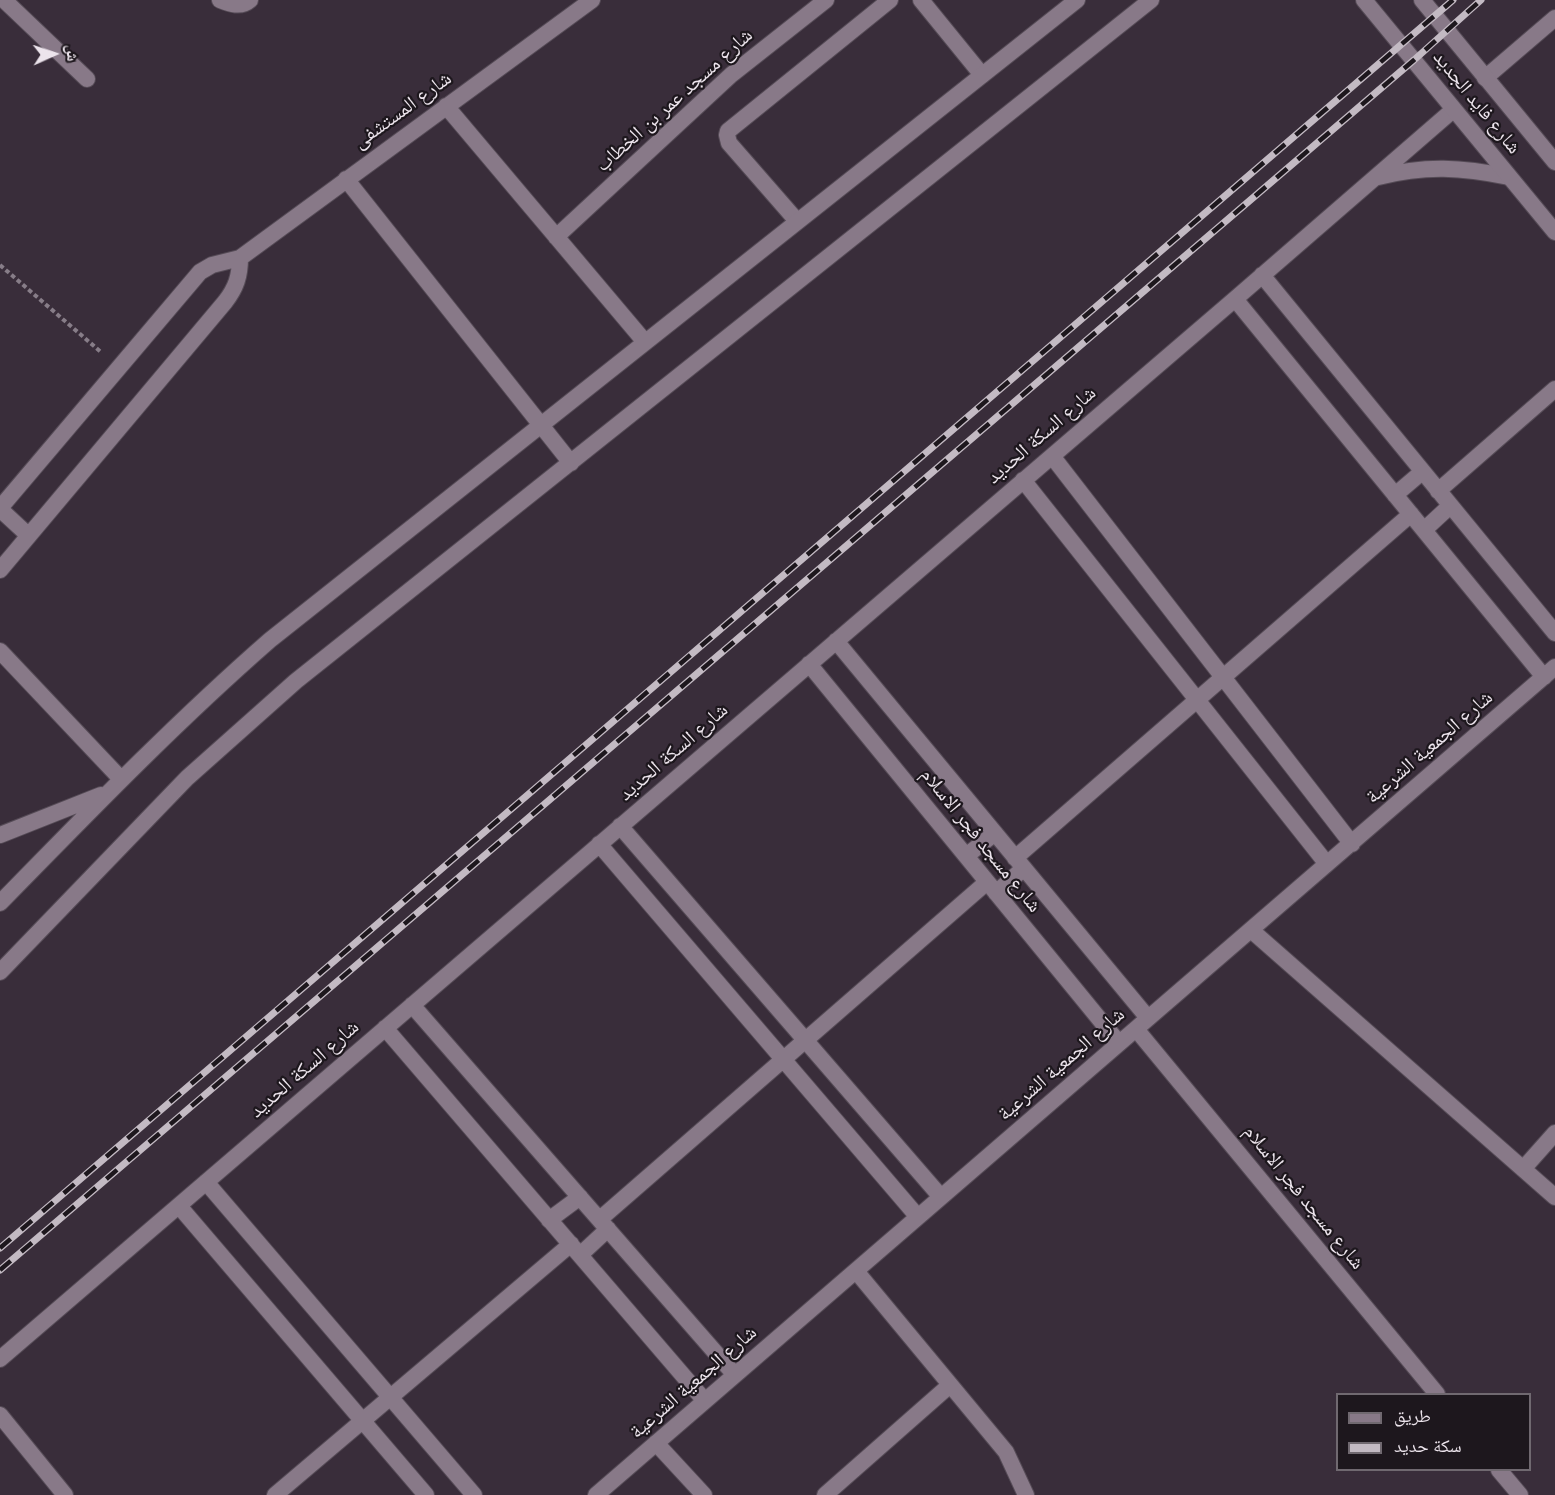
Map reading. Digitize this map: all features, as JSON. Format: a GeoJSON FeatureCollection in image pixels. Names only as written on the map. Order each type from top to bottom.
{"type":"FeatureCollection","features":[{"type":"Feature","properties":{"kind":"street"},"geometry":{"type":"LineString","coordinates":[[4,0],[87,79]]}},
{"type":"Feature","properties":{"kind":"street"},"geometry":{"type":"LineString","coordinates":[[220,0],[231,5],[245,4],[250,0]]}},
{"type":"Feature","properties":{"kind":"street","name":"شارع المستشفى"},"geometry":{"type":"LineString","coordinates":[[0,508],[200,272],[212,265],[240,258],[592,0]]}},
{"type":"Feature","properties":{"kind":"street","name":"شارع مسجد عمر بن الخطاب"},"geometry":{"type":"LineString","coordinates":[[556,237],[731,75],[826,0]]}},
{"type":"Feature","properties":{"kind":"street"},"geometry":{"type":"LineString","coordinates":[[797,221],[729,143],[728,131],[890,0]]}},
{"type":"Feature","properties":{"kind":"street"},"geometry":{"type":"LineString","coordinates":[[921,0],[982,75]]}},
{"type":"Feature","properties":{"kind":"street"},"geometry":{"type":"LineString","coordinates":[[0,903],[211,691],[270,640],[1077,0]]}},
{"type":"Feature","properties":{"kind":"street"},"geometry":{"type":"LineString","coordinates":[[0,972],[187,778],[296,681],[1151,0]]}},
{"type":"Feature","properties":{"kind":"street","name":"شارع فايد الجديد"},"geometry":{"type":"LineString","coordinates":[[1364,0],[1555,232]]}},
{"type":"Feature","properties":{"kind":"street","name":"شارع فايد الجديد"},"geometry":{"type":"LineString","coordinates":[[1422,0],[1555,162]]}},
{"type":"Feature","properties":{"kind":"street"},"geometry":{"type":"LineString","coordinates":[[1485,78],[1554,20]]}},
{"type":"Feature","properties":{"kind":"street"},"geometry":{"type":"LineString","coordinates":[[446,106],[645,342]]}},
{"type":"Feature","properties":{"kind":"street","name":"شارع السكة الحديد"},"geometry":{"type":"LineString","coordinates":[[0,1359],[1453,110]]}},
{"type":"Feature","properties":{"kind":"street","name":"شارع السكة الحديد"},"geometry":{"type":"LineString","coordinates":[[1374,178],[1397,172],[1443,168],[1477,170],[1509,177]]}},
{"type":"Feature","properties":{"kind":"street"},"geometry":{"type":"LineString","coordinates":[[346,179],[571,463]]}},
{"type":"Feature","properties":{"kind":"street"},"geometry":{"type":"LineString","coordinates":[[0,570],[235,290],[240,258]]}},
{"type":"Feature","properties":{"kind":"street"},"geometry":{"type":"LineString","coordinates":[[1262,276],[1555,633]]}},
{"type":"Feature","properties":{"kind":"street"},"geometry":{"type":"LineString","coordinates":[[1235,299],[1424,530],[1550,672]]}},
{"type":"Feature","properties":{"kind":"street"},"geometry":{"type":"LineString","coordinates":[[1438,491],[1555,389]]}},
{"type":"Feature","properties":{"kind":"street"},"geometry":{"type":"LineString","coordinates":[[1052,456],[1352,844]]}},
{"type":"Feature","properties":{"kind":"street"},"geometry":{"type":"LineString","coordinates":[[1395,495],[1422,472]]}},
{"type":"Feature","properties":{"kind":"street"},"geometry":{"type":"LineString","coordinates":[[1023,480],[1327,864]]}},
{"type":"Feature","properties":{"kind":"street"},"geometry":{"type":"LineString","coordinates":[[1424,530],[1450,506]]}},
{"type":"Feature","properties":{"kind":"street"},"geometry":{"type":"LineString","coordinates":[[0,508],[28,535]]}},
{"type":"Feature","properties":{"kind":"street"},"geometry":{"type":"LineString","coordinates":[[275,1495],[390,1397],[575,1250],[783,1060],[992,888],[1197,700],[1411,514]]}},
{"type":"Feature","properties":{"kind":"street","name":"شارع مسجد فجر الاسلام"},"geometry":{"type":"LineString","coordinates":[[836,641],[1020,863],[1142,1023],[1435,1393]]}},
{"type":"Feature","properties":{"kind":"street"},"geometry":{"type":"LineString","coordinates":[[0,651],[121,779]]}},
{"type":"Feature","properties":{"kind":"street","name":"شارع مسجد فجر الاسلام"},"geometry":{"type":"LineString","coordinates":[[809,664],[1119,1043]]}},
{"type":"Feature","properties":{"kind":"street","name":"شارع الجمعية الشرعية"},"geometry":{"type":"LineString","coordinates":[[596,1495],[1550,672]]}},
{"type":"Feature","properties":{"kind":"street"},"geometry":{"type":"LineString","coordinates":[[0,835],[107,793]]}},
{"type":"Feature","properties":{"kind":"street"},"geometry":{"type":"LineString","coordinates":[[621,826],[941,1197]]}},
{"type":"Feature","properties":{"kind":"street"},"geometry":{"type":"LineString","coordinates":[[966,856],[995,833]]}},
{"type":"Feature","properties":{"kind":"street"},"geometry":{"type":"LineString","coordinates":[[599,844],[918,1217]]}},
{"type":"Feature","properties":{"kind":"street"},"geometry":{"type":"LineString","coordinates":[[1251,930],[1555,1197]]}},
{"type":"Feature","properties":{"kind":"street"},"geometry":{"type":"LineString","coordinates":[[412,1005],[735,1375]]}},
{"type":"Feature","properties":{"kind":"street"},"geometry":{"type":"LineString","coordinates":[[385,1028],[705,1401]]}},
{"type":"Feature","properties":{"kind":"street"},"geometry":{"type":"LineString","coordinates":[[1523,1169],[1555,1132]]}},
{"type":"Feature","properties":{"kind":"street"},"geometry":{"type":"LineString","coordinates":[[206,1182],[474,1495]]}},
{"type":"Feature","properties":{"kind":"street"},"geometry":{"type":"LineString","coordinates":[[549,1220],[580,1197]]}},
{"type":"Feature","properties":{"kind":"street"},"geometry":{"type":"LineString","coordinates":[[179,1206],[426,1495]]}},
{"type":"Feature","properties":{"kind":"street"},"geometry":{"type":"LineString","coordinates":[[856,1271],[1006,1452],[1026,1495]]}},
{"type":"Feature","properties":{"kind":"street"},"geometry":{"type":"LineString","coordinates":[[825,1495],[950,1385]]}},
{"type":"Feature","properties":{"kind":"street"},"geometry":{"type":"LineString","coordinates":[[0,1415],[64,1495]]}},
{"type":"Feature","properties":{"kind":"street"},"geometry":{"type":"LineString","coordinates":[[656,1443],[704,1495]]}},
{"type":"Feature","properties":{"kind":"street"},"geometry":{"type":"LineString","coordinates":[[1500,1471],[1517,1494]]}},
{"type":"Feature","properties":{"kind":"path"},"geometry":{"type":"LineString","coordinates":[[0,265],[118,368]]}},
{"type":"Feature","properties":{"kind":"railway"},"geometry":{"type":"LineString","coordinates":[[0,1248],[1453,0]]}},
{"type":"Feature","properties":{"kind":"railway"},"geometry":{"type":"LineString","coordinates":[[0,1270],[1414,60],[1481,0]]}}]}
